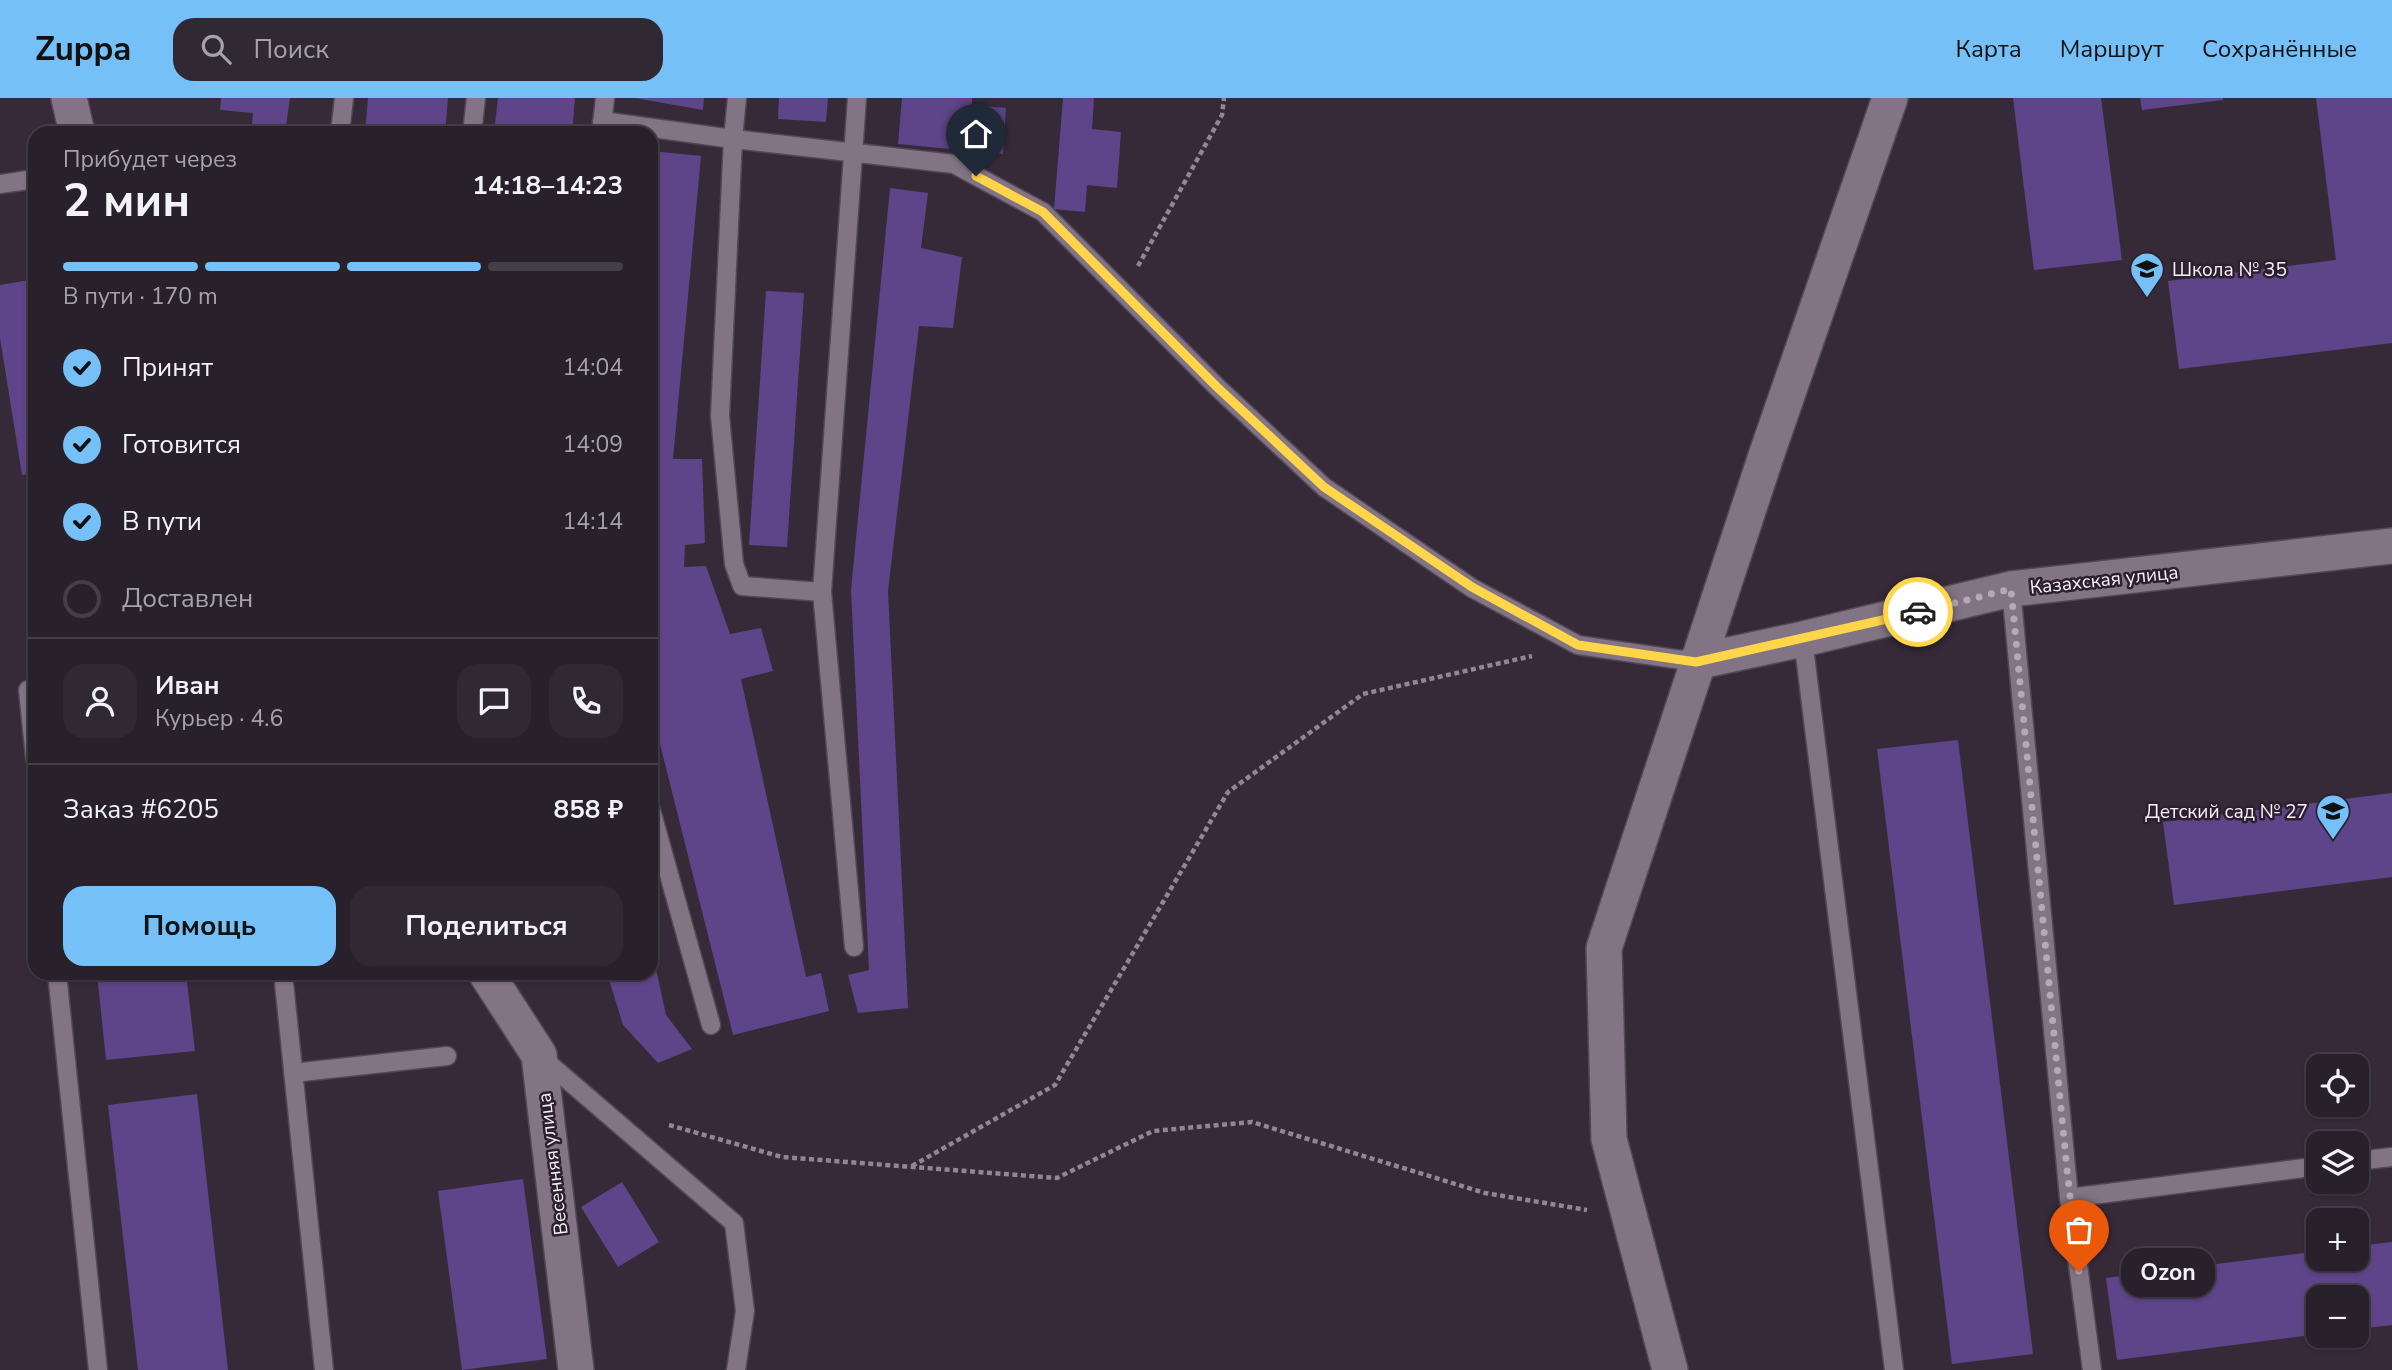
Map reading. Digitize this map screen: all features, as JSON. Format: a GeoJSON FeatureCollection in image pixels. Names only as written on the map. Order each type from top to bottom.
{"type":"FeatureCollection","features":[{"type":"Feature","properties":{"kind":"street"},"geometry":{"type":"LineString","coordinates":[[69,98],[75,126]]}},
{"type":"Feature","properties":{"kind":"street"},"geometry":{"type":"LineString","coordinates":[[1670,1370],[1609,1139],[1604,948],[1696,662],[1890,98]]}},
{"type":"Feature","properties":{"kind":"street","name":"Казахская улица"},"geometry":{"type":"LineString","coordinates":[[1696,662],[2011,589],[2392,546]]}},
{"type":"Feature","properties":{"kind":"street","name":"Весенняя улица"},"geometry":{"type":"LineString","coordinates":[[491,980],[539,1055],[576,1370]]}},
{"type":"Feature","properties":{"kind":"lane"},"geometry":{"type":"LineString","coordinates":[[341,126],[344,98]]}},
{"type":"Feature","properties":{"kind":"lane"},"geometry":{"type":"LineString","coordinates":[[473,126],[476,98]]}},
{"type":"Feature","properties":{"kind":"lane"},"geometry":{"type":"LineString","coordinates":[[602,126],[605,98]]}},
{"type":"Feature","properties":{"kind":"lane"},"geometry":{"type":"LineString","coordinates":[[737,98],[720,416],[734,564],[742,586],[822,592]]}},
{"type":"Feature","properties":{"kind":"lane"},"geometry":{"type":"LineString","coordinates":[[854,947],[822,592],[856,98]]}},
{"type":"Feature","properties":{"kind":"lane"},"geometry":{"type":"LineString","coordinates":[[658,132],[954,164],[1043,212],[1217,387],[1324,487],[1472,587],[1578,645],[1696,662]]}},
{"type":"Feature","properties":{"kind":"lane"},"geometry":{"type":"LineString","coordinates":[[0,184],[28,180]]}},
{"type":"Feature","properties":{"kind":"lane"},"geometry":{"type":"LineString","coordinates":[[2011,589],[2069,1198],[2092,1370]]}},
{"type":"Feature","properties":{"kind":"lane"},"geometry":{"type":"LineString","coordinates":[[1803,639],[1894,1370]]}},
{"type":"Feature","properties":{"kind":"lane"},"geometry":{"type":"LineString","coordinates":[[658,835],[711,1025]]}},
{"type":"Feature","properties":{"kind":"lane"},"geometry":{"type":"LineString","coordinates":[[58,980],[98,1370]]}},
{"type":"Feature","properties":{"kind":"lane"},"geometry":{"type":"LineString","coordinates":[[284,980],[324,1370]]}},
{"type":"Feature","properties":{"kind":"lane"},"geometry":{"type":"LineString","coordinates":[[539,1055],[734,1223],[745,1311],[736,1370]]}},
{"type":"Feature","properties":{"kind":"lane"},"geometry":{"type":"LineString","coordinates":[[293,1073],[447,1056]]}},
{"type":"Feature","properties":{"kind":"lane"},"geometry":{"type":"LineString","coordinates":[[2369,1160],[2392,1157]]}},
{"type":"Feature","properties":{"kind":"lane"},"geometry":{"type":"LineString","coordinates":[[2069,1198],[2306,1168]]}},
{"type":"Feature","properties":{"kind":"path"},"geometry":{"type":"LineString","coordinates":[[1124,292],[1222,115],[1224,98]]}},
{"type":"Feature","properties":{"kind":"path"},"geometry":{"type":"LineString","coordinates":[[911,1167],[1055,1085],[1228,792],[1363,694],[1578,645]]}},
{"type":"Feature","properties":{"kind":"path"},"geometry":{"type":"LineString","coordinates":[[663,1123],[782,1157],[1057,1178],[1153,1131],[1252,1122],[1485,1193],[1629,1217]]}},
{"type":"Feature","properties":{"kind":"building"},"geometry":{"type":"Polygon","coordinates":[[[221,98],[290,98],[286,126],[252,126],[253,113],[220,110],[221,98]]]}},
{"type":"Feature","properties":{"kind":"building"},"geometry":{"type":"Polygon","coordinates":[[[368,98],[448,98],[446,126],[366,126],[368,98]]]}},
{"type":"Feature","properties":{"kind":"building"},"geometry":{"type":"Polygon","coordinates":[[[498,98],[575,98],[573,126],[495,126],[498,98]]]}},
{"type":"Feature","properties":{"kind":"building"},"geometry":{"type":"Polygon","coordinates":[[[635,98],[704,98],[703,110],[635,98]]]}},
{"type":"Feature","properties":{"kind":"building"},"geometry":{"type":"Polygon","coordinates":[[[779,98],[828,98],[826,122],[778,119],[779,98]]]}},
{"type":"Feature","properties":{"kind":"building"},"geometry":{"type":"Polygon","coordinates":[[[902,98],[972,98],[972,105],[1006,108],[1003,154],[898,144],[902,98]]]}},
{"type":"Feature","properties":{"kind":"building"},"geometry":{"type":"Polygon","coordinates":[[[1063,98],[1094,98],[1092,129],[1121,132],[1117,188],[1087,185],[1085,212],[1054,209],[1063,98]]]}},
{"type":"Feature","properties":{"kind":"building"},"geometry":{"type":"Polygon","coordinates":[[[2013,98],[2101,98],[2122,260],[2034,270],[2013,98]]]}},
{"type":"Feature","properties":{"kind":"building"},"geometry":{"type":"Polygon","coordinates":[[[2140,98],[2223,98],[2223,100],[2142,110],[2140,98]]]}},
{"type":"Feature","properties":{"kind":"building"},"geometry":{"type":"Polygon","coordinates":[[[2316,98],[2392,98],[2392,343],[2179,369],[2168,281],[2336,260],[2316,98]]]}},
{"type":"Feature","properties":{"kind":"building"},"geometry":{"type":"Polygon","coordinates":[[[658,152],[701,156],[673,459],[702,459],[705,543],[685,545],[684,567],[706,566],[730,634],[761,628],[773,671],[741,679],[806,977],[821,973],[829,1011],[733,1035],[658,736],[658,152]]]}},
{"type":"Feature","properties":{"kind":"building"},"geometry":{"type":"Polygon","coordinates":[[[890,188],[928,193],[921,248],[962,257],[953,328],[919,326],[888,591],[908,1008],[858,1013],[848,975],[869,970],[851,590],[890,188]]]}},
{"type":"Feature","properties":{"kind":"building"},"geometry":{"type":"Polygon","coordinates":[[[28,280],[28,474],[22,475],[0,338],[0,285],[28,280]]]}},
{"type":"Feature","properties":{"kind":"building"},"geometry":{"type":"Polygon","coordinates":[[[766,291],[804,293],[787,547],[749,545],[766,291]]]}},
{"type":"Feature","properties":{"kind":"building"},"geometry":{"type":"Polygon","coordinates":[[[1958,740],[2033,1354],[1952,1364],[1877,749],[1958,740]]]}},
{"type":"Feature","properties":{"kind":"building"},"geometry":{"type":"Polygon","coordinates":[[[2392,793],[2392,877],[2174,905],[2163,822],[2392,793]]]}},
{"type":"Feature","properties":{"kind":"building"},"geometry":{"type":"Polygon","coordinates":[[[658,978],[666,1015],[692,1049],[658,1063],[623,1025],[609,980],[658,978]]]}},
{"type":"Feature","properties":{"kind":"building"},"geometry":{"type":"Polygon","coordinates":[[[98,980],[187,980],[195,1051],[106,1060],[98,980]]]}},
{"type":"Feature","properties":{"kind":"building"},"geometry":{"type":"Polygon","coordinates":[[[197,1094],[228,1370],[138,1370],[108,1105],[197,1094]]]}},
{"type":"Feature","properties":{"kind":"building"},"geometry":{"type":"Polygon","coordinates":[[[523,1179],[547,1359],[462,1370],[438,1191],[523,1179]]]}},
{"type":"Feature","properties":{"kind":"building"},"geometry":{"type":"Polygon","coordinates":[[[622,1182],[659,1242],[618,1267],[581,1207],[622,1182]]]}},
{"type":"Feature","properties":{"kind":"building"},"geometry":{"type":"Polygon","coordinates":[[[2392,1242],[2392,1325],[2369,1328],[2369,1285],[2306,1285],[2306,1336],[2117,1360],[2106,1278],[2306,1253],[2306,1271],[2369,1271],[2369,1245],[2392,1242]]]}},
{"type":"Feature","properties":{"kind":"way so far"},"geometry":{"type":"LineString","coordinates":[[1918,612],[2011,589],[2069,1198],[2079,1272]]}},
{"type":"Feature","properties":{"kind":"place","name":"Школа № 35"},"geometry":{"type":"Point","coordinates":[2147,299]}},
{"type":"Feature","properties":{"kind":"place","name":"Детский сад № 27"},"geometry":{"type":"Point","coordinates":[2333,841]}},
{"type":"Feature","properties":{"kind":"place","name":"Ozon"},"geometry":{"type":"Point","coordinates":[2079,1272]}},
{"type":"Feature","properties":{"kind":"route"},"geometry":{"type":"LineString","coordinates":[[976,176],[1043,212],[1217,387],[1324,487],[1472,587],[1578,645],[1696,662],[1918,612]]}}]}
